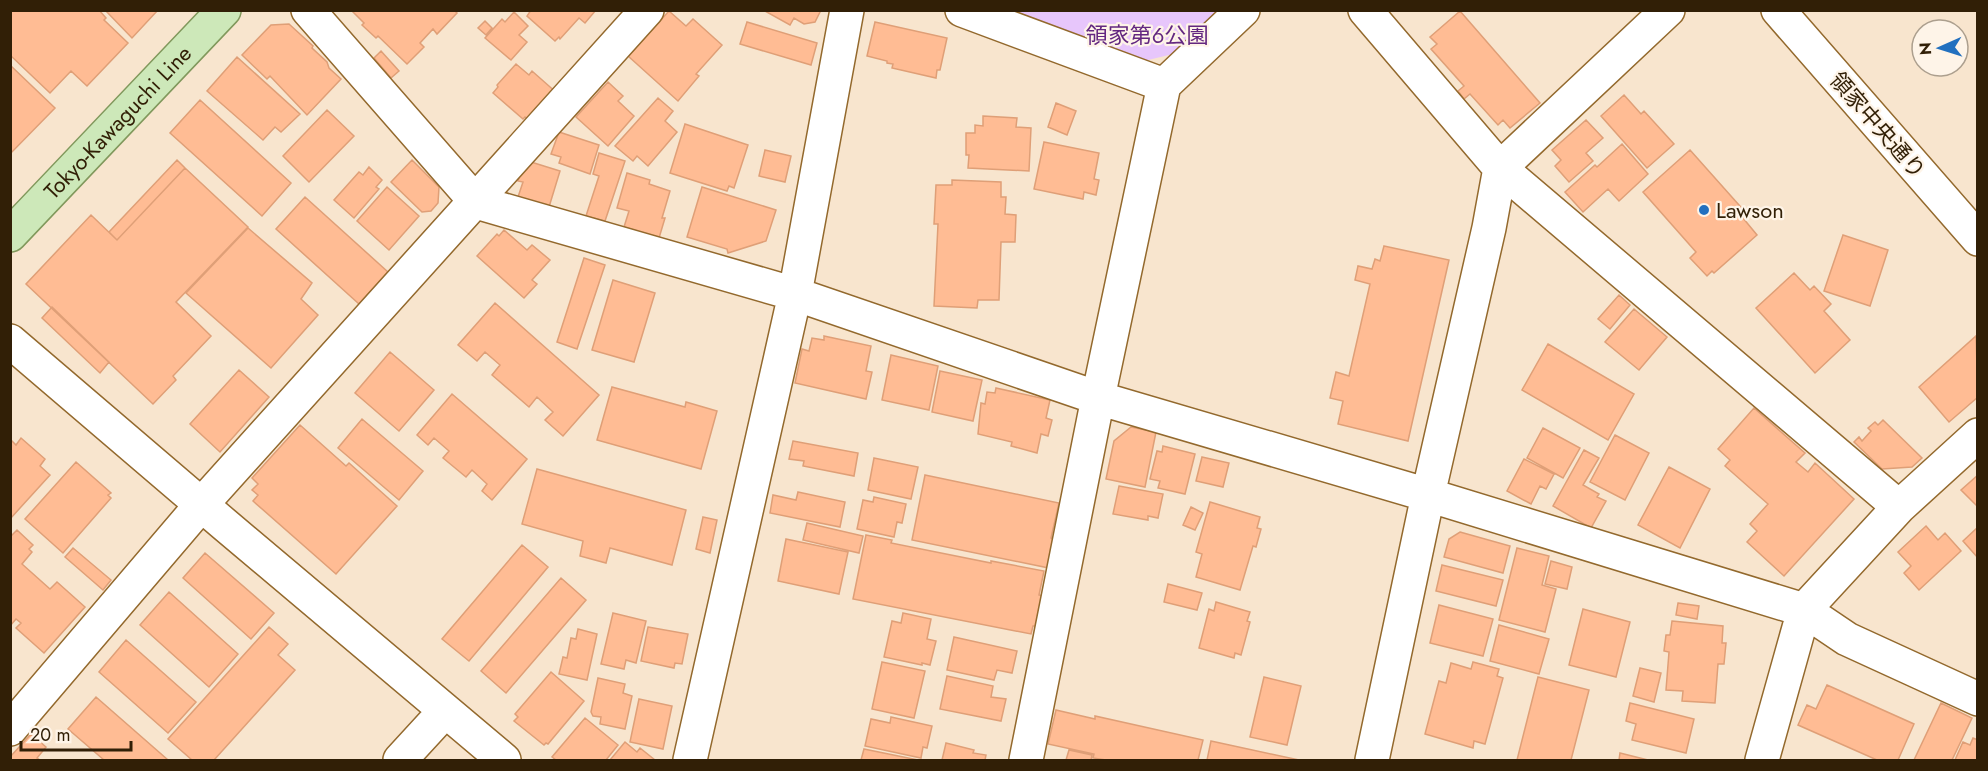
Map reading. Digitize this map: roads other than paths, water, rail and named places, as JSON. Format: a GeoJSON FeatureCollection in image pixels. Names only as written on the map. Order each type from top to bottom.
{"type":"FeatureCollection","features":[{"type":"Feature","properties":{"kind":"main road","name":"Tokyo-Kawaguchi Line"},"geometry":{"type":"LineString","coordinates":[[10,235],[224,10]]}},
{"type":"Feature","properties":{"kind":"street"},"geometry":{"type":"LineString","coordinates":[[308,10],[476,202],[795,294],[1098,398],[1428,495],[1804,610],[1847,639],[1977,699]]}},
{"type":"Feature","properties":{"kind":"street"},"geometry":{"type":"LineString","coordinates":[[10,729],[201,505],[647,10]]}},
{"type":"Feature","properties":{"kind":"street"},"geometry":{"type":"LineString","coordinates":[[690,760],[795,294],[847,10]]}},
{"type":"Feature","properties":{"kind":"street"},"geometry":{"type":"LineString","coordinates":[[962,10],[1164,85]]}},
{"type":"Feature","properties":{"kind":"street"},"geometry":{"type":"LineString","coordinates":[[1026,760],[1098,398],[1164,85],[1243,10]]}},
{"type":"Feature","properties":{"kind":"street"},"geometry":{"type":"LineString","coordinates":[[1365,10],[1500,168],[1899,507]]}},
{"type":"Feature","properties":{"kind":"street"},"geometry":{"type":"LineString","coordinates":[[1372,760],[1428,495],[1489,228],[1500,168],[1668,10]]}},
{"type":"Feature","properties":{"kind":"street","name":"領家中央通り"},"geometry":{"type":"LineString","coordinates":[[1778,10],[1977,239]]}},
{"type":"Feature","properties":{"kind":"street"},"geometry":{"type":"LineString","coordinates":[[10,341],[504,760]]}},
{"type":"Feature","properties":{"kind":"street"},"geometry":{"type":"LineString","coordinates":[[1762,760],[1804,610],[1899,507],[1977,435]]}},
{"type":"Feature","properties":{"kind":"street"},"geometry":{"type":"LineString","coordinates":[[400,760],[445,711]]}},
{"type":"Feature","properties":{"kind":"place","name":"Lawson"},"geometry":{"type":"Point","coordinates":[1704,210]}},
{"type":"Feature","properties":{"kind":"park label","name":"領家第6公園"},"geometry":{"type":"Point","coordinates":[1147,35]}}]}
